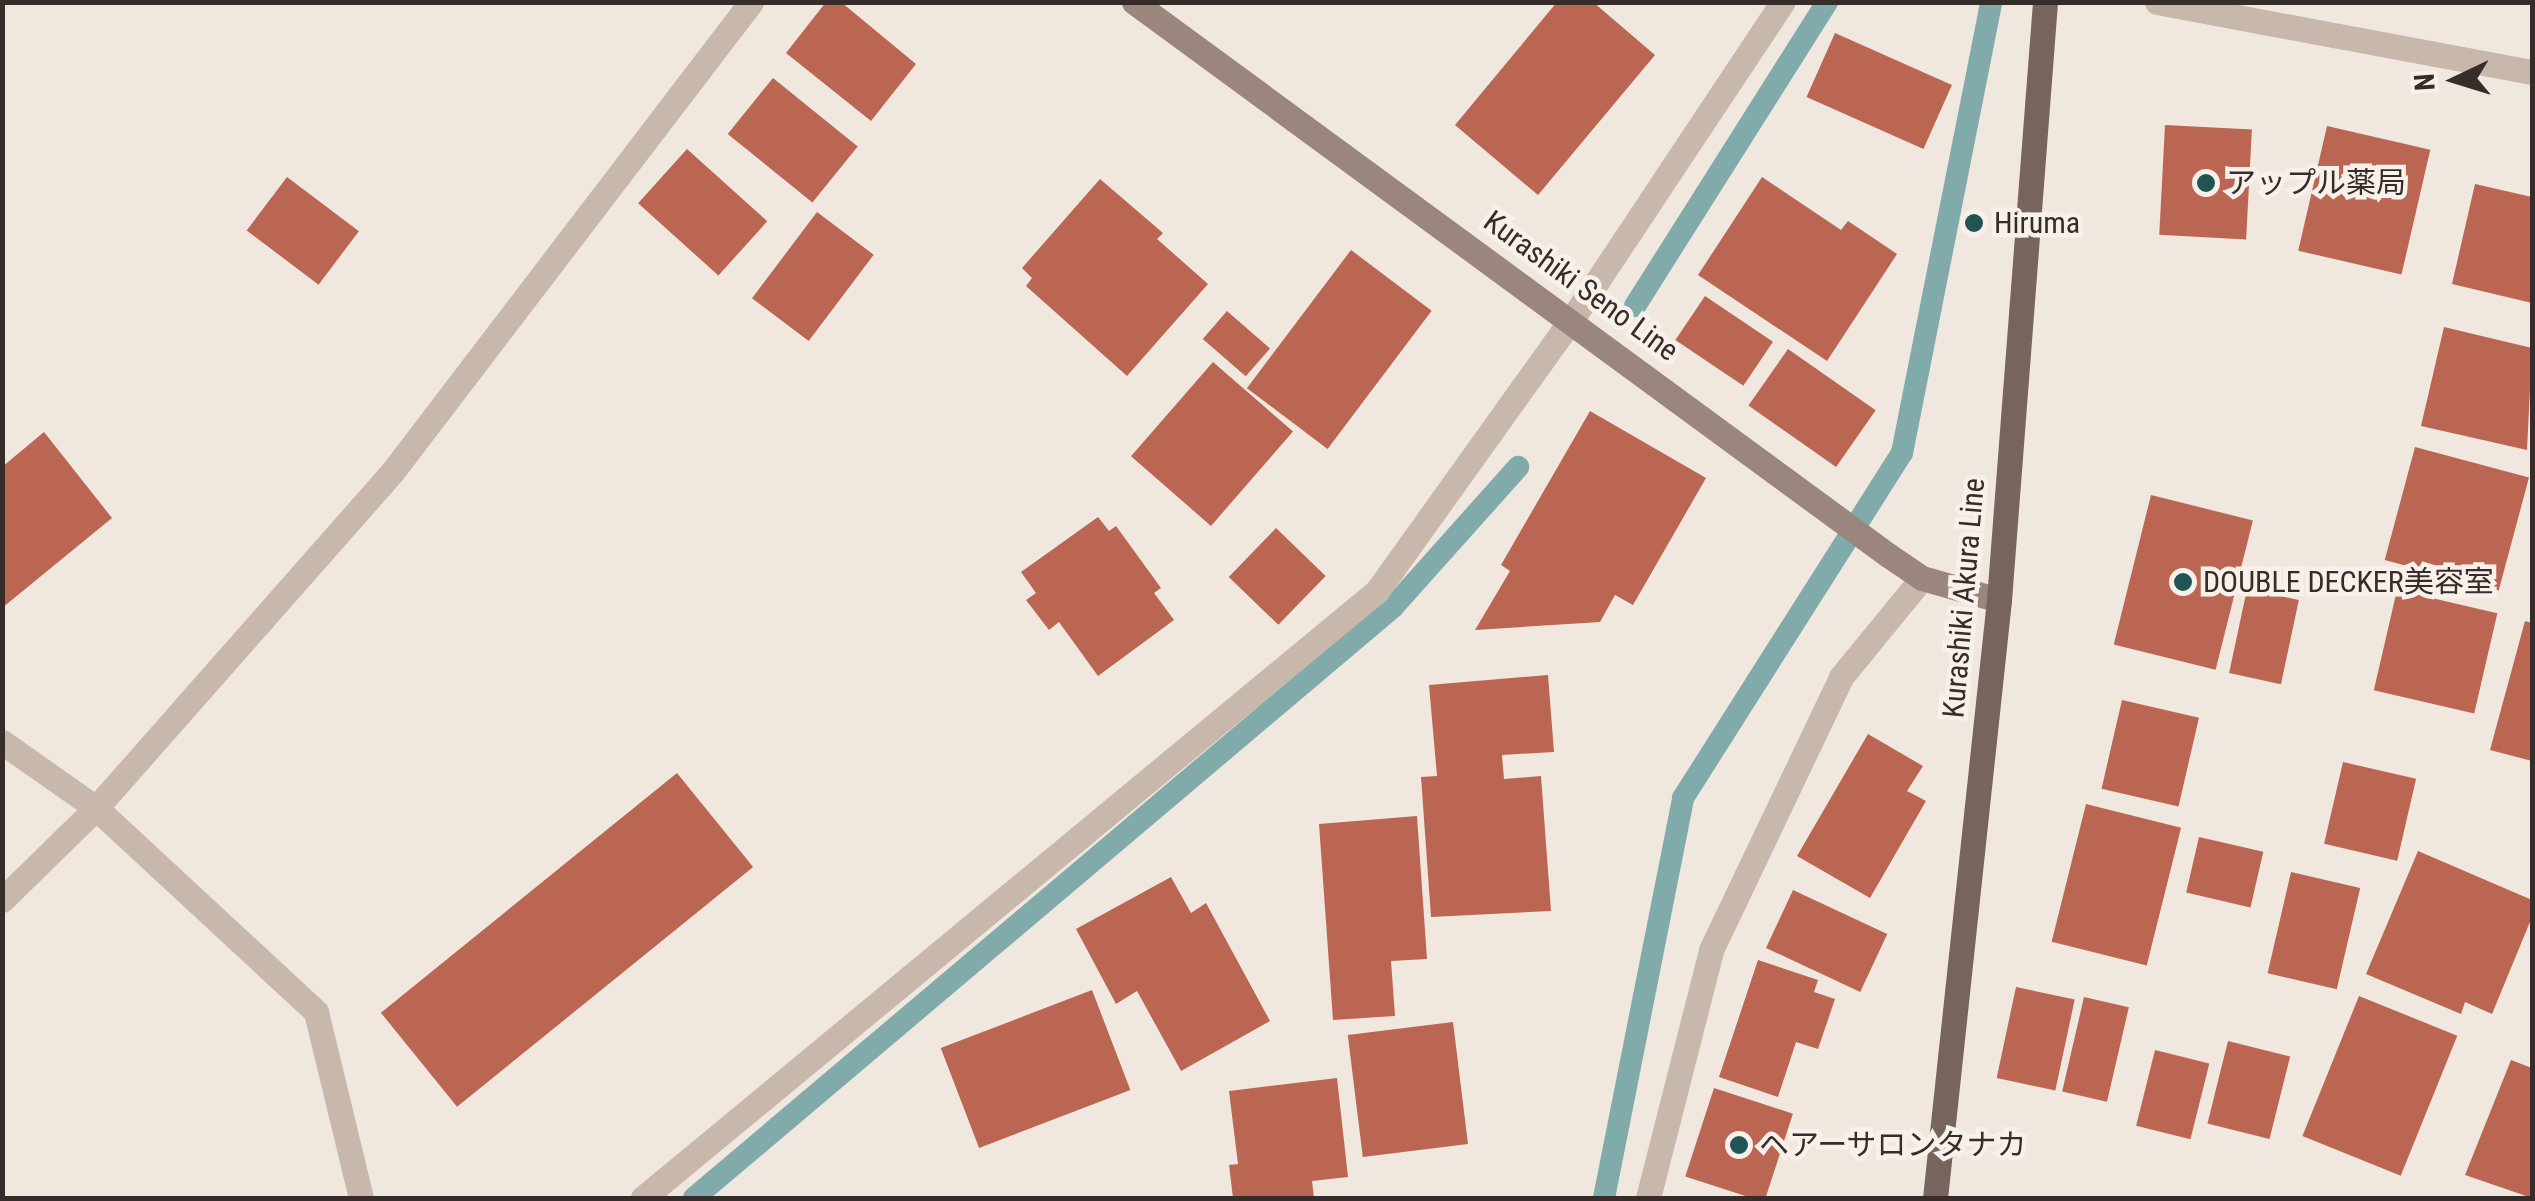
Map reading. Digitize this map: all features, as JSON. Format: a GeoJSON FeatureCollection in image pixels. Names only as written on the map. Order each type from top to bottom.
{"type":"FeatureCollection","features":[{"type":"Feature","properties":{"kind":"main road","name":"Kurashiki Seno Line"},"geometry":{"type":"LineString","coordinates":[[1134,2],[1572,318],[1888,555],[1922,578],[1999,600]]}},
{"type":"Feature","properties":{"kind":"main road","name":"Kurashiki Akura Line"},"geometry":{"type":"LineString","coordinates":[[1934,1198],[1999,600],[2045,2]]}},
{"type":"Feature","properties":{"kind":"street"},"geometry":{"type":"LineString","coordinates":[[2,900],[96,808],[393,471],[751,2]]}},
{"type":"Feature","properties":{"kind":"street"},"geometry":{"type":"LineString","coordinates":[[643,1198],[1377,591],[1572,318],[1783,2]]}},
{"type":"Feature","properties":{"kind":"street"},"geometry":{"type":"LineString","coordinates":[[2156,2],[2532,72]]}},
{"type":"Feature","properties":{"kind":"street"},"geometry":{"type":"LineString","coordinates":[[1648,1198],[1710,950],[1840,677],[1922,578]]}},
{"type":"Feature","properties":{"kind":"street"},"geometry":{"type":"LineString","coordinates":[[2,742],[96,808],[316,1012],[360,1198]]}},
{"type":"Feature","properties":{"kind":"building"},"geometry":{"type":"Polygon","coordinates":[[[826,2],[841,2],[916,64],[871,121],[786,53],[826,2]]]}},
{"type":"Feature","properties":{"kind":"building"},"geometry":{"type":"Polygon","coordinates":[[[1557,2],[1593,2],[1655,55],[1538,195],[1455,125],[1557,2]]]}},
{"type":"Feature","properties":{"kind":"building"},"geometry":{"type":"Polygon","coordinates":[[[1835,33],[1952,85],[1923,149],[1807,97],[1835,33]]]}},
{"type":"Feature","properties":{"kind":"building"},"geometry":{"type":"Polygon","coordinates":[[[773,78],[858,147],[812,203],[728,134],[773,78]]]}},
{"type":"Feature","properties":{"kind":"building","name":"アップル薬局"},"geometry":{"type":"Polygon","coordinates":[[[2165,125],[2252,130],[2246,239],[2159,235],[2165,125]]]}},
{"type":"Feature","properties":{"kind":"building"},"geometry":{"type":"Polygon","coordinates":[[[2327,126],[2430,150],[2401,275],[2298,251],[2327,126]]]}},
{"type":"Feature","properties":{"kind":"building"},"geometry":{"type":"Polygon","coordinates":[[[687,149],[767,221],[718,276],[638,203],[687,149]]]}},
{"type":"Feature","properties":{"kind":"building"},"geometry":{"type":"Polygon","coordinates":[[[287,177],[359,231],[319,285],[247,231],[287,177]]]}},
{"type":"Feature","properties":{"kind":"building"},"geometry":{"type":"Polygon","coordinates":[[[1762,177],[1841,230],[1848,221],[1897,254],[1827,361],[1698,275],[1762,177]]]}},
{"type":"Feature","properties":{"kind":"building"},"geometry":{"type":"Polygon","coordinates":[[[1100,179],[1163,233],[1157,239],[1208,284],[1127,376],[1026,286],[1032,278],[1022,268],[1100,179]]]}},
{"type":"Feature","properties":{"kind":"building"},"geometry":{"type":"Polygon","coordinates":[[[2475,184],[2532,197],[2532,303],[2452,284],[2475,184]]]}},
{"type":"Feature","properties":{"kind":"building"},"geometry":{"type":"Polygon","coordinates":[[[817,212],[874,255],[809,341],[752,298],[817,212]]]}},
{"type":"Feature","properties":{"kind":"building"},"geometry":{"type":"Polygon","coordinates":[[[1351,250],[1432,311],[1328,449],[1247,388],[1351,250]]]}},
{"type":"Feature","properties":{"kind":"building"},"geometry":{"type":"Polygon","coordinates":[[[1705,296],[1773,342],[1743,386],[1675,340],[1705,296]]]}},
{"type":"Feature","properties":{"kind":"building"},"geometry":{"type":"Polygon","coordinates":[[[1227,311],[1270,348],[1246,376],[1203,339],[1227,311]]]}},
{"type":"Feature","properties":{"kind":"building"},"geometry":{"type":"Polygon","coordinates":[[[2444,327],[2532,348],[2527,450],[2421,426],[2444,327]]]}},
{"type":"Feature","properties":{"kind":"building"},"geometry":{"type":"Polygon","coordinates":[[[1788,349],[1876,410],[1836,467],[1748,406],[1788,349]]]}},
{"type":"Feature","properties":{"kind":"building"},"geometry":{"type":"Polygon","coordinates":[[[1213,362],[1293,432],[1211,526],[1131,456],[1213,362]]]}},
{"type":"Feature","properties":{"kind":"building"},"geometry":{"type":"Polygon","coordinates":[[[1590,411],[1706,478],[1633,605],[1615,595],[1600,622],[1475,630],[1510,571],[1501,565],[1590,411]]]}},
{"type":"Feature","properties":{"kind":"building"},"geometry":{"type":"Polygon","coordinates":[[[44,432],[112,518],[2,608],[2,467],[44,432]]]}},
{"type":"Feature","properties":{"kind":"building"},"geometry":{"type":"Polygon","coordinates":[[[2415,447],[2529,478],[2499,591],[2385,560],[2415,447]]]}},
{"type":"Feature","properties":{"kind":"building","name":"DOUBLE DECKER美容室"},"geometry":{"type":"Polygon","coordinates":[[[2151,495],[2253,520],[2216,670],[2114,644],[2151,495]]]}},
{"type":"Feature","properties":{"kind":"building"},"geometry":{"type":"Polygon","coordinates":[[[1098,517],[1109,531],[1116,526],[1161,588],[1154,593],[1174,620],[1098,676],[1059,622],[1049,630],[1026,600],[1036,593],[1021,572],[1098,517]]]}},
{"type":"Feature","properties":{"kind":"building"},"geometry":{"type":"Polygon","coordinates":[[[1276,528],[1326,576],[1278,625],[1229,577],[1276,528]]]}},
{"type":"Feature","properties":{"kind":"building"},"geometry":{"type":"Polygon","coordinates":[[[2247,589],[2299,600],[2281,684],[2229,673],[2247,589]]]}},
{"type":"Feature","properties":{"kind":"building"},"geometry":{"type":"Polygon","coordinates":[[[2397,590],[2497,613],[2474,714],[2374,690],[2397,590]]]}},
{"type":"Feature","properties":{"kind":"building"},"geometry":{"type":"Polygon","coordinates":[[[2525,621],[2532,623],[2532,761],[2490,750],[2525,621]]]}},
{"type":"Feature","properties":{"kind":"building"},"geometry":{"type":"Polygon","coordinates":[[[1548,675],[1554,752],[1502,755],[1504,779],[1541,776],[1551,911],[1431,917],[1421,777],[1437,776],[1429,685],[1548,675]]]}},
{"type":"Feature","properties":{"kind":"building"},"geometry":{"type":"Polygon","coordinates":[[[2122,700],[2199,718],[2179,806],[2102,789],[2122,700]]]}},
{"type":"Feature","properties":{"kind":"building"},"geometry":{"type":"Polygon","coordinates":[[[1868,734],[1923,766],[1907,791],[1926,801],[1870,898],[1797,856],[1868,734]]]}},
{"type":"Feature","properties":{"kind":"building"},"geometry":{"type":"Polygon","coordinates":[[[2343,762],[2416,779],[2397,861],[2324,844],[2343,762]]]}},
{"type":"Feature","properties":{"kind":"building"},"geometry":{"type":"Polygon","coordinates":[[[677,773],[753,867],[457,1107],[381,1013],[677,773]]]}},
{"type":"Feature","properties":{"kind":"building"},"geometry":{"type":"Polygon","coordinates":[[[2086,804],[2181,828],[2147,965],[2052,942],[2086,804]]]}},
{"type":"Feature","properties":{"kind":"building"},"geometry":{"type":"Polygon","coordinates":[[[1417,816],[1427,959],[1391,961],[1395,1016],[1333,1020],[1319,824],[1417,816]]]}},
{"type":"Feature","properties":{"kind":"building"},"geometry":{"type":"Polygon","coordinates":[[[2199,837],[2263,852],[2250,907],[2186,893],[2199,837]]]}},
{"type":"Feature","properties":{"kind":"building"},"geometry":{"type":"Polygon","coordinates":[[[2418,851],[2532,900],[2532,917],[2492,1014],[2465,1002],[2461,1014],[2366,974],[2418,851]]]}},
{"type":"Feature","properties":{"kind":"building"},"geometry":{"type":"Polygon","coordinates":[[[2291,872],[2360,888],[2337,989],[2268,973],[2291,872]]]}},
{"type":"Feature","properties":{"kind":"building"},"geometry":{"type":"Polygon","coordinates":[[[1171,877],[1191,913],[1206,903],[1270,1021],[1181,1071],[1137,991],[1116,1004],[1076,929],[1171,877]]]}},
{"type":"Feature","properties":{"kind":"building"},"geometry":{"type":"Polygon","coordinates":[[[1793,890],[1887,934],[1860,992],[1766,948],[1793,890]]]}},
{"type":"Feature","properties":{"kind":"building"},"geometry":{"type":"Polygon","coordinates":[[[1758,960],[1818,980],[1814,992],[1835,999],[1818,1049],[1796,1042],[1778,1097],[1719,1077],[1758,960]]]}},
{"type":"Feature","properties":{"kind":"building"},"geometry":{"type":"Polygon","coordinates":[[[2016,987],[2075,999],[2055,1090],[1997,1078],[2016,987]]]}},
{"type":"Feature","properties":{"kind":"building"},"geometry":{"type":"Polygon","coordinates":[[[1092,990],[1130,1090],[979,1148],[941,1048],[1092,990]]]}},
{"type":"Feature","properties":{"kind":"building"},"geometry":{"type":"Polygon","coordinates":[[[2359,996],[2457,1036],[2401,1176],[2302,1136],[2359,996]]]}},
{"type":"Feature","properties":{"kind":"building"},"geometry":{"type":"Polygon","coordinates":[[[2084,997],[2129,1007],[2107,1102],[2062,1092],[2084,997]]]}},
{"type":"Feature","properties":{"kind":"building"},"geometry":{"type":"Polygon","coordinates":[[[1453,1022],[1468,1144],[1363,1157],[1348,1035],[1453,1022]]]}},
{"type":"Feature","properties":{"kind":"building"},"geometry":{"type":"Polygon","coordinates":[[[2228,1041],[2290,1056],[2270,1139],[2207,1123],[2228,1041]]]}},
{"type":"Feature","properties":{"kind":"building"},"geometry":{"type":"Polygon","coordinates":[[[2155,1050],[2209,1064],[2190,1139],[2136,1126],[2155,1050]]]}},
{"type":"Feature","properties":{"kind":"building"},"geometry":{"type":"Polygon","coordinates":[[[2511,1060],[2532,1068],[2532,1198],[2465,1175],[2511,1060]]]}},
{"type":"Feature","properties":{"kind":"building"},"geometry":{"type":"Polygon","coordinates":[[[1337,1078],[1348,1177],[1312,1181],[1314,1198],[1233,1198],[1229,1165],[1238,1164],[1229,1091],[1337,1078]]]}},
{"type":"Feature","properties":{"kind":"building","name":"ヘアーサロンタナカ"},"geometry":{"type":"Polygon","coordinates":[[[1714,1088],[1793,1114],[1766,1198],[1752,1198],[1685,1176],[1714,1088]]]}},
{"type":"Feature","properties":{"kind":"waterway"},"geometry":{"type":"LineString","coordinates":[[1635,306],[1827,2]]}},
{"type":"Feature","properties":{"kind":"waterway"},"geometry":{"type":"LineString","coordinates":[[1604,1198],[1683,798],[1902,453],[1991,2]]}},
{"type":"Feature","properties":{"kind":"waterway"},"geometry":{"type":"LineString","coordinates":[[694,1198],[1393,607],[1518,467]]}},
{"type":"Feature","properties":{"kind":"place","name":"アップル薬局"},"geometry":{"type":"Point","coordinates":[2206,183]}},
{"type":"Feature","properties":{"kind":"place","name":"Hiruma"},"geometry":{"type":"Point","coordinates":[1974,223]}},
{"type":"Feature","properties":{"kind":"place","name":"DOUBLE DECKER美容室"},"geometry":{"type":"Point","coordinates":[2183,582]}},
{"type":"Feature","properties":{"kind":"place","name":"ヘアーサロンタナカ"},"geometry":{"type":"Point","coordinates":[1739,1145]}}]}
